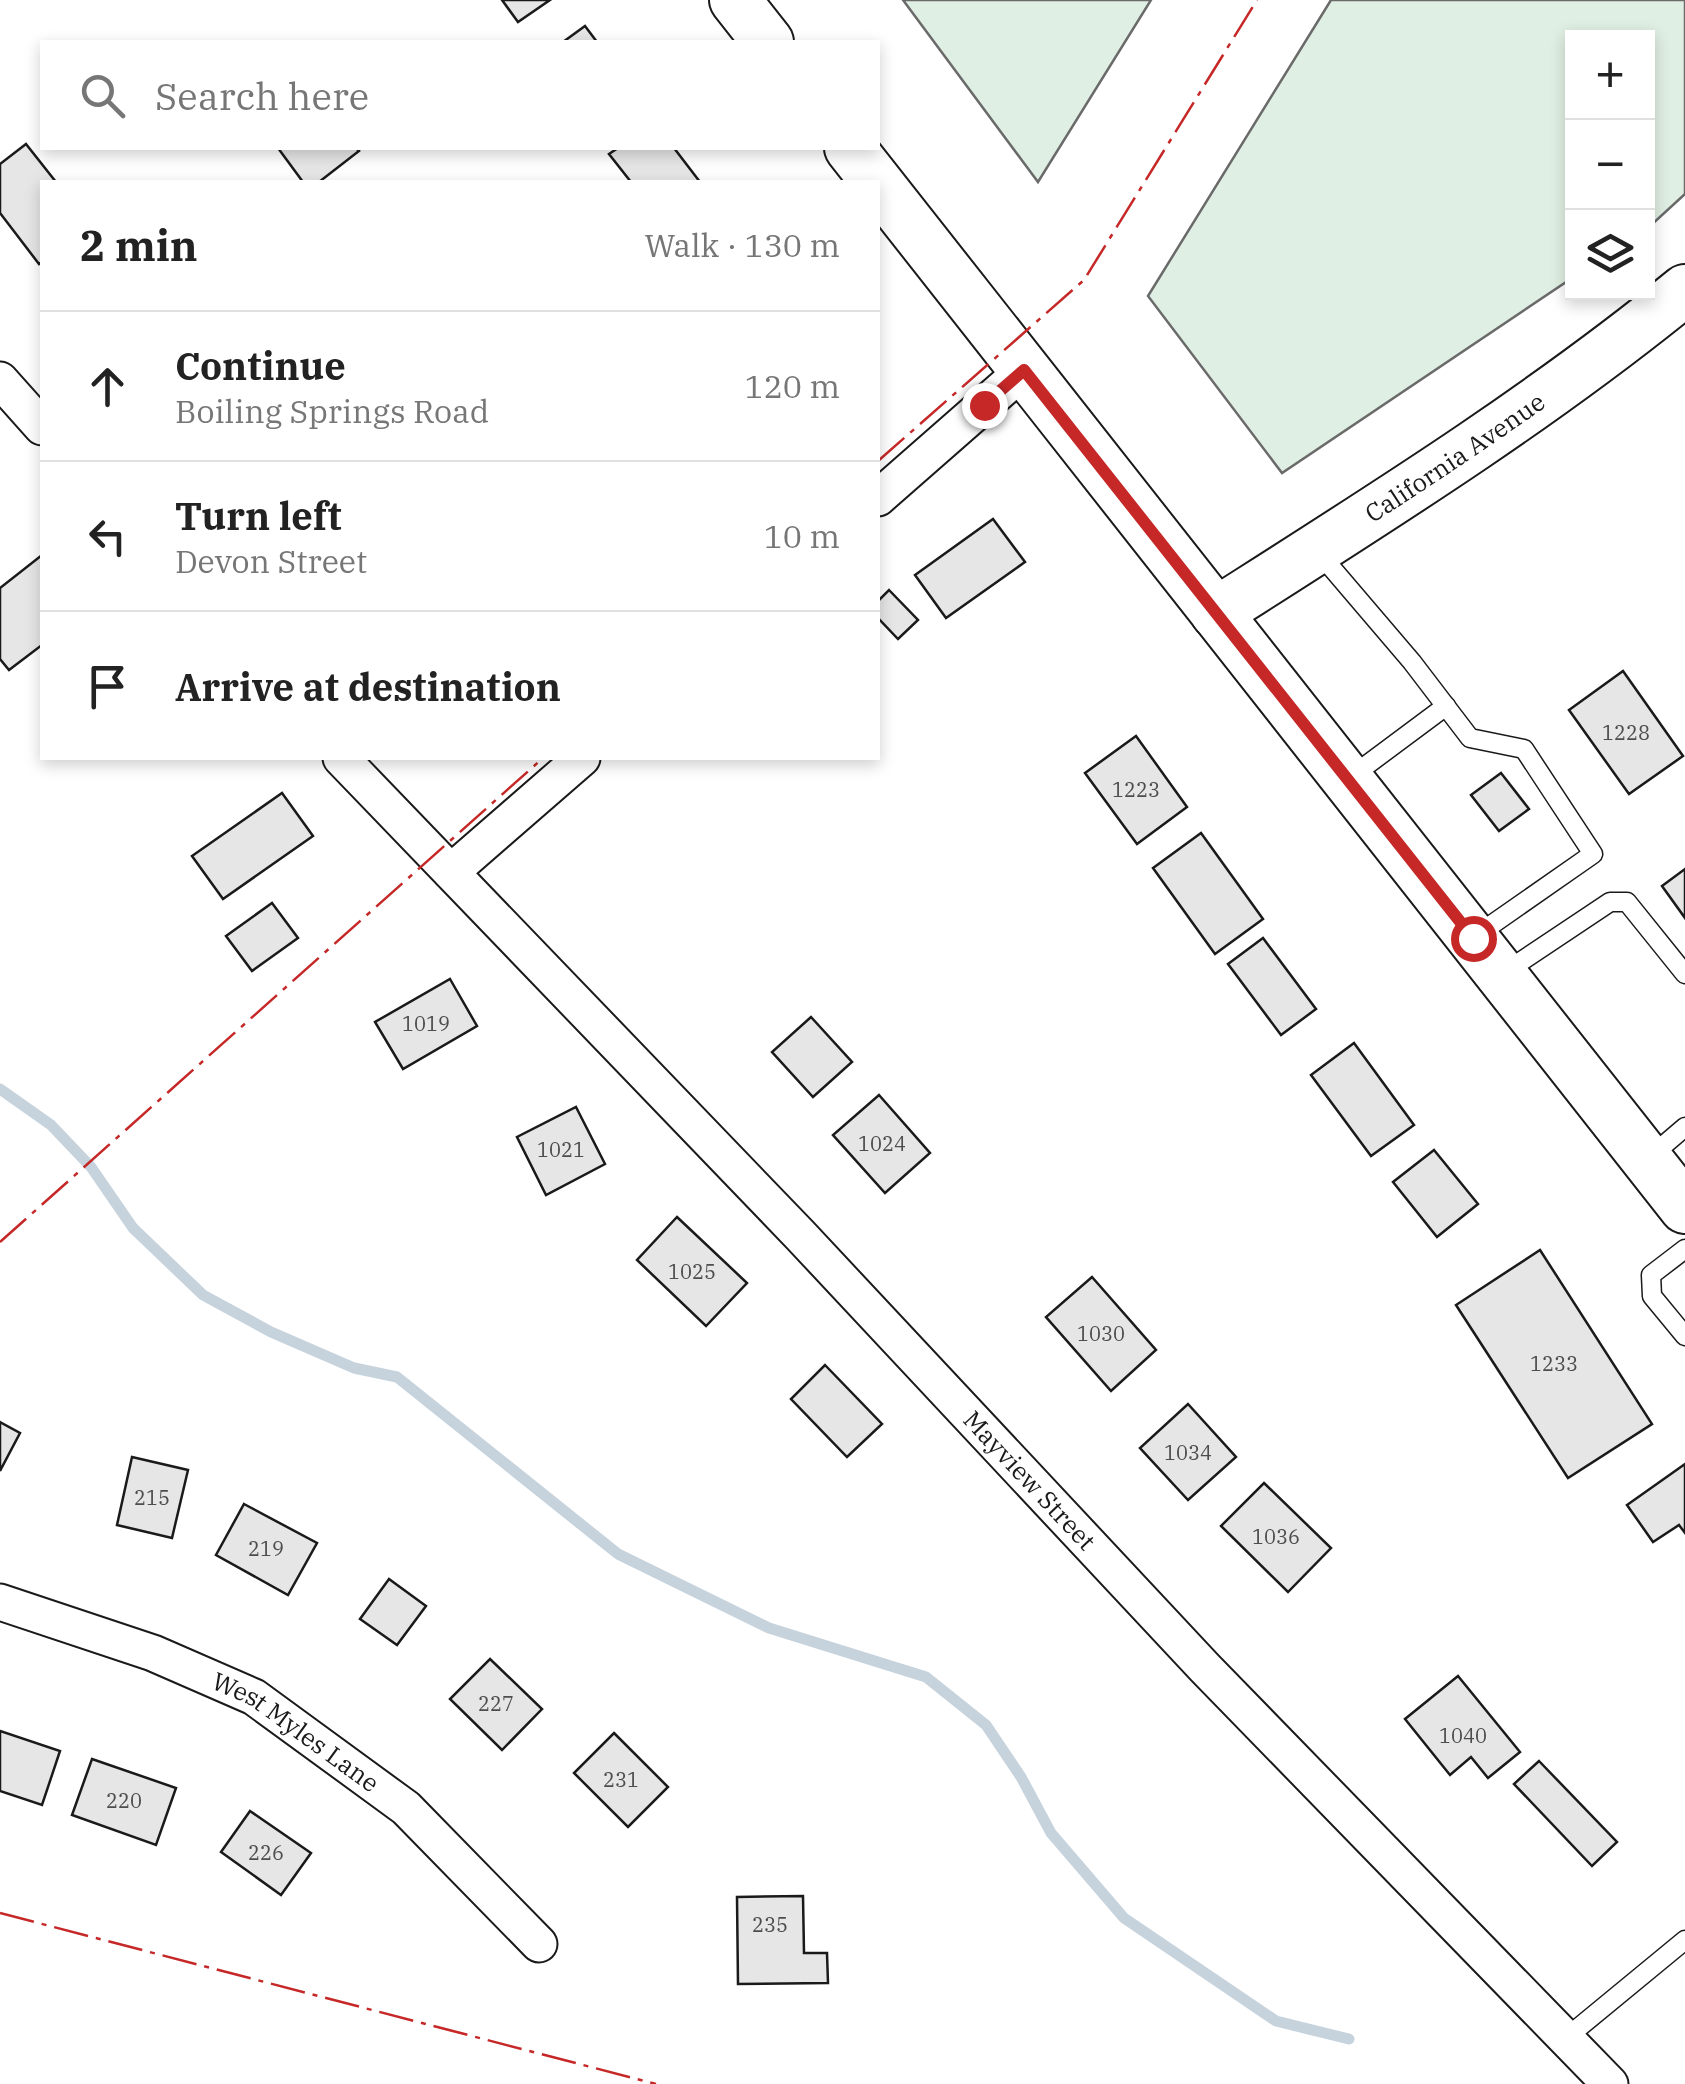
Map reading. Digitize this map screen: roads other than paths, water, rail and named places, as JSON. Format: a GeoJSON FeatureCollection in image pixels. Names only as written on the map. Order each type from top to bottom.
{"type":"FeatureCollection","features":[{"type":"Feature","properties":{"kind":"main road"},"geometry":{"type":"LineString","coordinates":[[735,0],[766,40]]}},
{"type":"Feature","properties":{"kind":"main road"},"geometry":{"type":"LineString","coordinates":[[852,150],[875,180]]}},
{"type":"Feature","properties":{"kind":"main road"},"geometry":{"type":"LineString","coordinates":[[880,186],[1685,1208]]}},
{"type":"Feature","properties":{"kind":"main road","name":"California Avenue"},"geometry":{"type":"LineString","coordinates":[[1216,613],[1471,449],[1586,369],[1685,290]]}},
{"type":"Feature","properties":{"kind":"street"},"geometry":{"type":"LineString","coordinates":[[880,496],[1024,370]]}},
{"type":"Feature","properties":{"kind":"street"},"geometry":{"type":"LineString","coordinates":[[0,380],[40,425]]}},
{"type":"Feature","properties":{"kind":"street","name":"Mayview Street"},"geometry":{"type":"LineString","coordinates":[[343,760],[814,1250],[1205,1668],[1610,2084]]}},
{"type":"Feature","properties":{"kind":"street"},"geometry":{"type":"LineString","coordinates":[[451,872],[580,760]]}},
{"type":"Feature","properties":{"kind":"street","name":"West Myles Lane"},"geometry":{"type":"LineString","coordinates":[[0,1602],[153,1654],[254,1697],[406,1808],[540,1944]]}},
{"type":"Feature","properties":{"kind":"lane"},"geometry":{"type":"LineString","coordinates":[[1316,549],[1412,662],[1470,738],[1524,749],[1593,854],[1487,956]]}},
{"type":"Feature","properties":{"kind":"lane"},"geometry":{"type":"LineString","coordinates":[[1348,780],[1446,706]]}},
{"type":"Feature","properties":{"kind":"lane"},"geometry":{"type":"LineString","coordinates":[[1487,956],[1610,902],[1627,902],[1685,974]]}},
{"type":"Feature","properties":{"kind":"lane"},"geometry":{"type":"LineString","coordinates":[[1646,1160],[1685,1128]]}},
{"type":"Feature","properties":{"kind":"lane"},"geometry":{"type":"LineString","coordinates":[[1685,1249],[1651,1275],[1652,1296],[1685,1336]]}},
{"type":"Feature","properties":{"kind":"lane"},"geometry":{"type":"LineString","coordinates":[[1566,2038],[1685,1940]]}},
{"type":"Feature","properties":{"kind":"waterway"},"geometry":{"type":"LineString","coordinates":[[0,1089],[51,1125],[91,1167],[133,1228],[203,1295],[271,1332],[354,1368],[397,1377],[618,1554],[769,1628],[926,1677],[986,1725],[1021,1777],[1051,1833],[1124,1918],[1276,2021],[1349,2039]]}}]}
